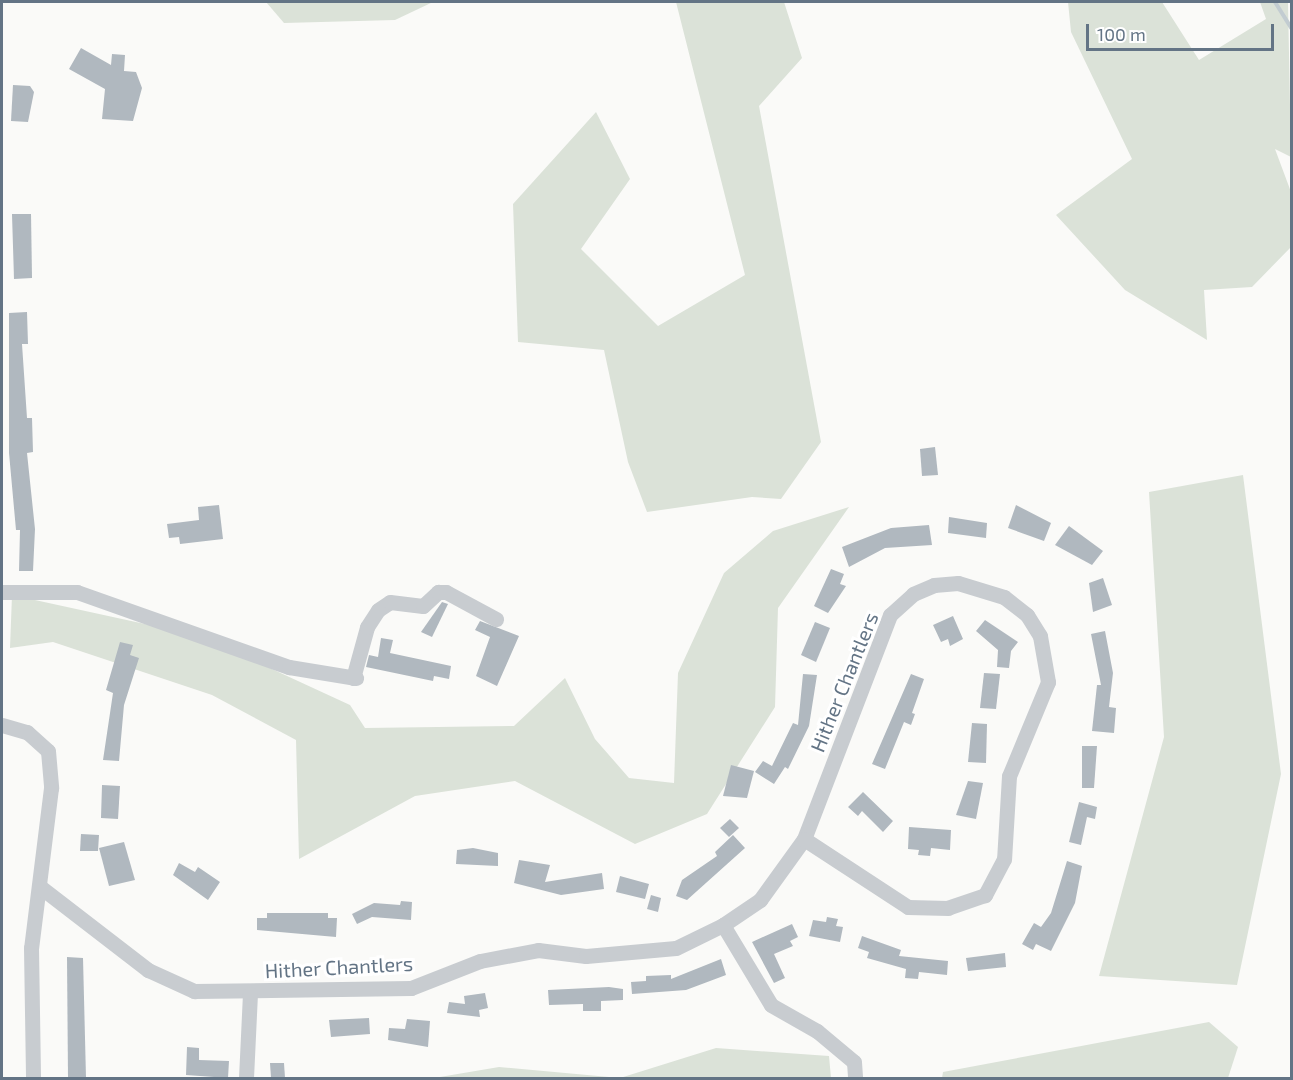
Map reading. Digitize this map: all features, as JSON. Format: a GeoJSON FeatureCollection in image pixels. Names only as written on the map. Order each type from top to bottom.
{"type":"FeatureCollection","features":[{"type":"Feature","properties":{"kind":"street","name":"Hither Chantlers"},"geometry":{"type":"LineString","coordinates":[[39,886],[148,970],[194,991],[250,994],[411,988],[480,961],[538,950],[586,956],[676,948],[723,925],[760,900],[804,839],[890,615],[913,594],[934,585],[958,583],[1004,597],[1027,615],[1040,636],[1048,682],[1008,776],[1004,859],[985,895],[948,908],[908,907],[804,839]]}},
{"type":"Feature","properties":{"kind":"street"},"geometry":{"type":"LineString","coordinates":[[2,592],[77,592],[289,667],[355,678],[367,627],[378,610],[390,602],[423,606],[438,592],[446,592],[496,619]]}},
{"type":"Feature","properties":{"kind":"street"},"geometry":{"type":"LineString","coordinates":[[2,725],[27,732],[48,751],[51,788],[31,948],[33,1078]]}},
{"type":"Feature","properties":{"kind":"street"},"geometry":{"type":"LineString","coordinates":[[723,925],[771,1005],[817,1031],[854,1062],[855,1078]]}},
{"type":"Feature","properties":{"kind":"street"},"geometry":{"type":"LineString","coordinates":[[246,1078],[250,994]]}},
{"type":"Feature","properties":{"kind":"shaded area"},"geometry":{"type":"Polygon","coordinates":[[[266,2],[433,2],[395,20],[284,23],[266,2]]]}},
{"type":"Feature","properties":{"kind":"shaded area"},"geometry":{"type":"Polygon","coordinates":[[[676,2],[784,2],[802,58],[759,106],[821,442],[781,499],[752,497],[647,512],[628,462],[604,350],[518,342],[513,204],[596,112],[630,179],[581,249],[658,326],[745,275],[676,2]]]}},
{"type":"Feature","properties":{"kind":"shaded area"},"geometry":{"type":"Polygon","coordinates":[[[1068,2],[1162,2],[1199,60],[1266,19],[1260,2],[1288,2],[1291,157],[1275,149],[1291,192],[1291,247],[1252,287],[1204,290],[1207,340],[1125,290],[1056,215],[1132,159],[1071,32],[1068,2]]]}},
{"type":"Feature","properties":{"kind":"shaded area"},"geometry":{"type":"Polygon","coordinates":[[[1243,475],[1281,774],[1237,985],[1099,976],[1164,737],[1149,492],[1243,475]]]}},
{"type":"Feature","properties":{"kind":"shaded area"},"geometry":{"type":"Polygon","coordinates":[[[849,507],[778,608],[775,707],[707,814],[635,844],[515,781],[415,796],[299,859],[296,740],[212,695],[53,642],[10,648],[12,595],[200,636],[350,705],[365,728],[514,726],[565,678],[595,739],[629,778],[674,783],[678,673],[724,573],[773,531],[849,507]]]}},
{"type":"Feature","properties":{"kind":"shaded area"},"geometry":{"type":"Polygon","coordinates":[[[1209,1022],[1238,1047],[1228,1078],[942,1078],[943,1072],[1209,1022]]]}},
{"type":"Feature","properties":{"kind":"shaded area"},"geometry":{"type":"Polygon","coordinates":[[[716,1048],[829,1056],[831,1078],[620,1078],[716,1048]]]}},
{"type":"Feature","properties":{"kind":"shaded area"},"geometry":{"type":"Polygon","coordinates":[[[499,1067],[620,1078],[434,1078],[499,1067]]]}},
{"type":"Feature","properties":{"kind":"building"},"geometry":{"type":"Polygon","coordinates":[[[81,48],[111,65],[112,54],[125,55],[124,71],[136,72],[142,88],[133,121],[102,119],[105,89],[69,69],[81,48]]]}},
{"type":"Feature","properties":{"kind":"building"},"geometry":{"type":"Polygon","coordinates":[[[13,85],[30,86],[34,92],[28,122],[11,121],[13,85]]]}},
{"type":"Feature","properties":{"kind":"building"},"geometry":{"type":"Polygon","coordinates":[[[12,214],[31,214],[32,278],[14,279],[12,214]]]}},
{"type":"Feature","properties":{"kind":"building"},"geometry":{"type":"Polygon","coordinates":[[[27,312],[28,344],[22,344],[27,418],[32,418],[33,452],[27,453],[35,529],[33,571],[19,571],[20,530],[16,530],[9,453],[9,313],[27,312]]]}},
{"type":"Feature","properties":{"kind":"building"},"geometry":{"type":"Polygon","coordinates":[[[935,447],[938,475],[922,476],[920,449],[935,447]]]}},
{"type":"Feature","properties":{"kind":"building"},"geometry":{"type":"Polygon","coordinates":[[[219,505],[223,539],[180,544],[179,537],[169,538],[167,524],[199,520],[198,507],[219,505]]]}},
{"type":"Feature","properties":{"kind":"building"},"geometry":{"type":"Polygon","coordinates":[[[1016,505],[1051,523],[1044,541],[1008,528],[1016,505]]]}},
{"type":"Feature","properties":{"kind":"building"},"geometry":{"type":"Polygon","coordinates":[[[949,517],[987,523],[986,538],[948,533],[949,517]]]}},
{"type":"Feature","properties":{"kind":"building"},"geometry":{"type":"Polygon","coordinates":[[[929,525],[932,545],[885,548],[849,567],[842,547],[891,528],[929,525]]]}},
{"type":"Feature","properties":{"kind":"building"},"geometry":{"type":"Polygon","coordinates":[[[1069,526],[1103,551],[1092,565],[1055,545],[1069,526]]]}},
{"type":"Feature","properties":{"kind":"building"},"geometry":{"type":"Polygon","coordinates":[[[831,569],[844,574],[840,584],[846,586],[828,613],[814,606],[831,569]]]}},
{"type":"Feature","properties":{"kind":"building"},"geometry":{"type":"Polygon","coordinates":[[[1103,578],[1112,605],[1093,612],[1089,583],[1103,578]]]}},
{"type":"Feature","properties":{"kind":"building"},"geometry":{"type":"Polygon","coordinates":[[[442,602],[448,604],[432,637],[421,632],[442,602]]]}},
{"type":"Feature","properties":{"kind":"building"},"geometry":{"type":"Polygon","coordinates":[[[953,616],[963,639],[950,646],[948,639],[941,642],[933,625],[953,616]]]}},
{"type":"Feature","properties":{"kind":"building"},"geometry":{"type":"Polygon","coordinates":[[[985,620],[1018,642],[1011,651],[1009,668],[997,667],[998,650],[976,631],[985,620]]]}},
{"type":"Feature","properties":{"kind":"building"},"geometry":{"type":"Polygon","coordinates":[[[480,621],[519,636],[497,686],[476,676],[490,637],[475,630],[480,621]]]}},
{"type":"Feature","properties":{"kind":"building"},"geometry":{"type":"Polygon","coordinates":[[[815,622],[830,628],[816,662],[801,655],[815,622]]]}},
{"type":"Feature","properties":{"kind":"building"},"geometry":{"type":"Polygon","coordinates":[[[1105,631],[1113,673],[1109,707],[1116,708],[1114,733],[1092,731],[1097,685],[1101,685],[1091,634],[1105,631]]]}},
{"type":"Feature","properties":{"kind":"building"},"geometry":{"type":"Polygon","coordinates":[[[381,638],[393,640],[390,653],[451,666],[449,679],[434,676],[433,681],[366,667],[369,655],[378,657],[381,638]]]}},
{"type":"Feature","properties":{"kind":"building"},"geometry":{"type":"Polygon","coordinates":[[[120,642],[133,645],[130,655],[139,658],[124,705],[119,761],[103,760],[113,693],[106,690],[120,642]]]}},
{"type":"Feature","properties":{"kind":"building"},"geometry":{"type":"Polygon","coordinates":[[[984,673],[1000,674],[996,709],[980,708],[984,673]]]}},
{"type":"Feature","properties":{"kind":"building"},"geometry":{"type":"Polygon","coordinates":[[[803,674],[817,675],[809,726],[788,769],[785,767],[774,784],[755,772],[763,761],[772,766],[793,723],[798,725],[803,674]]]}},
{"type":"Feature","properties":{"kind":"building"},"geometry":{"type":"Polygon","coordinates":[[[911,674],[924,679],[912,713],[915,714],[911,725],[904,722],[885,769],[872,764],[911,674]]]}},
{"type":"Feature","properties":{"kind":"building"},"geometry":{"type":"Polygon","coordinates":[[[972,723],[987,724],[986,763],[968,762],[972,723]]]}},
{"type":"Feature","properties":{"kind":"building"},"geometry":{"type":"Polygon","coordinates":[[[1082,746],[1097,746],[1094,788],[1082,788],[1082,746]]]}},
{"type":"Feature","properties":{"kind":"building"},"geometry":{"type":"Polygon","coordinates":[[[731,765],[754,771],[747,798],[723,796],[731,765]]]}},
{"type":"Feature","properties":{"kind":"building"},"geometry":{"type":"Polygon","coordinates":[[[968,781],[983,783],[976,819],[956,815],[968,781]]]}},
{"type":"Feature","properties":{"kind":"building"},"geometry":{"type":"Polygon","coordinates":[[[102,785],[120,786],[118,819],[101,818],[102,785]]]}},
{"type":"Feature","properties":{"kind":"building"},"geometry":{"type":"Polygon","coordinates":[[[863,792],[893,821],[883,832],[862,811],[858,816],[848,807],[863,792]]]}},
{"type":"Feature","properties":{"kind":"building"},"geometry":{"type":"Polygon","coordinates":[[[1079,802],[1097,807],[1095,819],[1087,817],[1081,845],[1069,842],[1079,802]]]}},
{"type":"Feature","properties":{"kind":"building"},"geometry":{"type":"Polygon","coordinates":[[[730,819],[739,828],[729,837],[720,828],[730,819]]]}},
{"type":"Feature","properties":{"kind":"building"},"geometry":{"type":"Polygon","coordinates":[[[909,827],[951,830],[950,850],[931,848],[930,856],[918,855],[919,850],[908,849],[909,827]]]}},
{"type":"Feature","properties":{"kind":"building"},"geometry":{"type":"Polygon","coordinates":[[[81,834],[99,835],[98,851],[80,851],[81,834]]]}},
{"type":"Feature","properties":{"kind":"building"},"geometry":{"type":"Polygon","coordinates":[[[733,835],[745,848],[687,900],[676,896],[682,880],[717,856],[715,852],[733,835]]]}},
{"type":"Feature","properties":{"kind":"building"},"geometry":{"type":"Polygon","coordinates":[[[124,842],[135,880],[109,886],[99,848],[124,842]]]}},
{"type":"Feature","properties":{"kind":"building"},"geometry":{"type":"Polygon","coordinates":[[[473,848],[498,853],[498,866],[456,864],[457,850],[473,848]]]}},
{"type":"Feature","properties":{"kind":"building"},"geometry":{"type":"Polygon","coordinates":[[[519,860],[550,865],[545,882],[602,873],[604,889],[561,895],[514,883],[519,860]]]}},
{"type":"Feature","properties":{"kind":"building"},"geometry":{"type":"Polygon","coordinates":[[[1067,861],[1082,866],[1075,903],[1051,951],[1036,944],[1033,950],[1022,944],[1034,923],[1041,927],[1051,913],[1067,861]]]}},
{"type":"Feature","properties":{"kind":"building"},"geometry":{"type":"Polygon","coordinates":[[[179,863],[195,872],[198,867],[220,882],[208,900],[173,875],[179,863]]]}},
{"type":"Feature","properties":{"kind":"building"},"geometry":{"type":"Polygon","coordinates":[[[620,876],[649,884],[645,899],[616,892],[620,876]]]}},
{"type":"Feature","properties":{"kind":"building"},"geometry":{"type":"Polygon","coordinates":[[[651,895],[661,898],[658,912],[647,909],[651,895]]]}},
{"type":"Feature","properties":{"kind":"building"},"geometry":{"type":"Polygon","coordinates":[[[401,901],[412,902],[411,920],[372,917],[357,924],[352,914],[374,903],[400,905],[401,901]]]}},
{"type":"Feature","properties":{"kind":"building"},"geometry":{"type":"Polygon","coordinates":[[[267,913],[328,913],[328,918],[337,918],[336,937],[257,930],[257,918],[267,918],[267,913]]]}},
{"type":"Feature","properties":{"kind":"building"},"geometry":{"type":"Polygon","coordinates":[[[827,917],[838,919],[836,926],[843,927],[840,942],[809,936],[813,920],[826,922],[827,917]]]}},
{"type":"Feature","properties":{"kind":"building"},"geometry":{"type":"Polygon","coordinates":[[[792,924],[798,937],[790,941],[793,946],[774,954],[785,978],[774,983],[752,942],[792,924]]]}},
{"type":"Feature","properties":{"kind":"building"},"geometry":{"type":"Polygon","coordinates":[[[862,936],[901,950],[899,956],[948,961],[947,975],[919,972],[918,979],[905,978],[906,969],[867,958],[869,952],[858,948],[862,936]]]}},
{"type":"Feature","properties":{"kind":"building"},"geometry":{"type":"Polygon","coordinates":[[[1005,953],[1006,967],[968,971],[966,958],[1005,953]]]}},
{"type":"Feature","properties":{"kind":"building"},"geometry":{"type":"Polygon","coordinates":[[[67,957],[83,958],[86,1078],[68,1078],[67,957]]]}},
{"type":"Feature","properties":{"kind":"building"},"geometry":{"type":"Polygon","coordinates":[[[721,959],[726,975],[686,990],[632,994],[631,982],[646,981],[646,976],[671,975],[671,979],[721,959]]]}},
{"type":"Feature","properties":{"kind":"building"},"geometry":{"type":"Polygon","coordinates":[[[609,987],[623,989],[623,1000],[601,1001],[601,1011],[583,1011],[583,1004],[549,1005],[548,990],[609,987]]]}},
{"type":"Feature","properties":{"kind":"building"},"geometry":{"type":"Polygon","coordinates":[[[485,993],[488,1008],[479,1010],[480,1017],[447,1013],[449,1002],[465,1004],[464,996],[485,993]]]}},
{"type":"Feature","properties":{"kind":"building"},"geometry":{"type":"Polygon","coordinates":[[[369,1018],[370,1034],[331,1037],[329,1020],[369,1018]]]}},
{"type":"Feature","properties":{"kind":"building"},"geometry":{"type":"Polygon","coordinates":[[[407,1019],[430,1021],[428,1047],[388,1040],[389,1028],[405,1029],[407,1019]]]}},
{"type":"Feature","properties":{"kind":"building"},"geometry":{"type":"Polygon","coordinates":[[[187,1047],[199,1048],[199,1060],[229,1061],[228,1078],[186,1075],[187,1047]]]}},
{"type":"Feature","properties":{"kind":"building"},"geometry":{"type":"Polygon","coordinates":[[[270,1063],[284,1063],[285,1078],[271,1078],[270,1063]]]}},
{"type":"Feature","properties":{"kind":"waterway"},"geometry":{"type":"LineString","coordinates":[[1275,2],[1292,29]]}}]}
